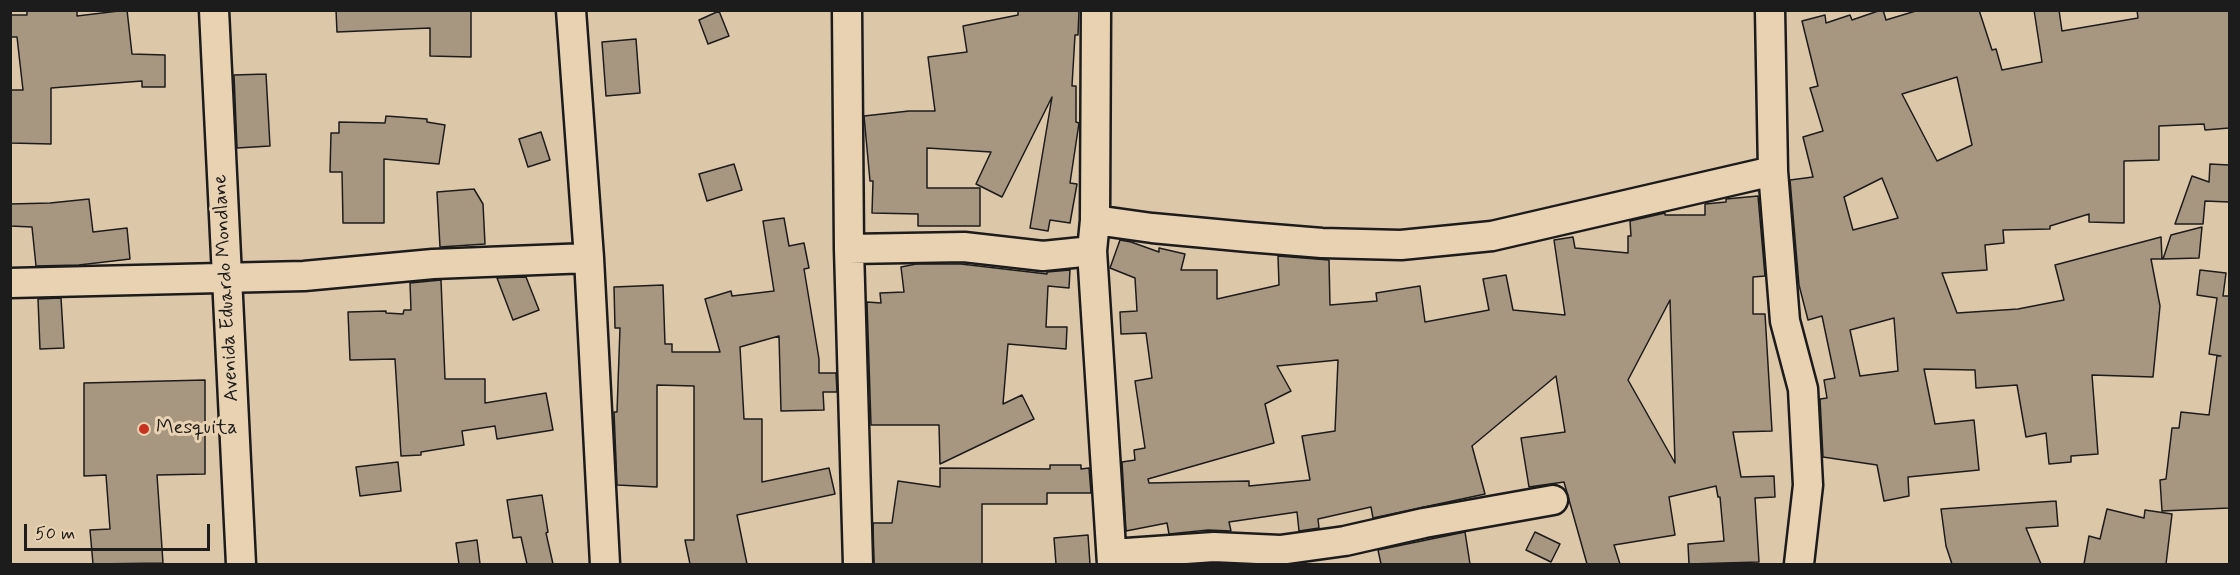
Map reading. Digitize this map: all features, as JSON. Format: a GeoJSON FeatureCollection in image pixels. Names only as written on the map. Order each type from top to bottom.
{"type":"FeatureCollection","features":[{"type":"Feature","properties":{"kind":"street","name":"Avenida Eduardo Mondlane"},"geometry":{"type":"LineString","coordinates":[[214,10],[241,564]]}},
{"type":"Feature","properties":{"kind":"street"},"geometry":{"type":"LineString","coordinates":[[571,10],[589,258],[605,564]]}},
{"type":"Feature","properties":{"kind":"street"},"geometry":{"type":"LineString","coordinates":[[847,10],[849,249],[858,564]]}},
{"type":"Feature","properties":{"kind":"street"},"geometry":{"type":"LineString","coordinates":[[1096,10],[1095,220],[1092,251],[1112,559],[1214,547],[1278,557],[1424,523],[1553,500]]}},
{"type":"Feature","properties":{"kind":"street"},"geometry":{"type":"LineString","coordinates":[[1770,10],[1773,171],[1785,321],[1803,389],[1808,485],[1799,564]]}},
{"type":"Feature","properties":{"kind":"street"},"geometry":{"type":"LineString","coordinates":[[1095,220],[1248,237],[1322,243],[1401,245],[1492,236],[1773,171]]}},
{"type":"Feature","properties":{"kind":"street"},"geometry":{"type":"LineString","coordinates":[[849,249],[964,247],[1043,256],[1092,251]]}},
{"type":"Feature","properties":{"kind":"street"},"geometry":{"type":"LineString","coordinates":[[10,283],[304,276],[433,264],[589,258]]}},
{"type":"Feature","properties":{"kind":"building"},"geometry":{"type":"Polygon","coordinates":[[[27,10],[77,10],[77,16],[127,10],[132,54],[165,55],[165,87],[142,87],[142,81],[51,88],[51,144],[10,143],[10,90],[23,90],[17,37],[10,37],[10,15],[27,15],[27,10]]]}},
{"type":"Feature","properties":{"kind":"building"},"geometry":{"type":"Polygon","coordinates":[[[336,10],[471,10],[471,57],[430,56],[430,28],[337,32],[336,10]]]}},
{"type":"Feature","properties":{"kind":"building"},"geometry":{"type":"Polygon","coordinates":[[[1018,10],[1079,10],[1072,86],[1076,86],[1076,122],[1079,123],[1070,183],[1077,184],[1070,223],[1050,220],[1048,231],[1030,228],[1052,97],[1002,197],[976,184],[991,152],[927,148],[927,188],[980,188],[980,226],[918,226],[918,214],[872,213],[873,181],[870,181],[864,116],[909,111],[935,111],[928,57],[967,52],[963,26],[1018,15],[1018,10]]]}},
{"type":"Feature","properties":{"kind":"building"},"geometry":{"type":"Polygon","coordinates":[[[1881,10],[1886,20],[1919,10],[1979,10],[1992,50],[1996,49],[2002,70],[2042,62],[2034,10],[2059,10],[2062,31],[2138,18],[2137,10],[2229,10],[2229,128],[2205,130],[2204,124],[2159,126],[2159,160],[2124,161],[2124,223],[2089,222],[2089,214],[2050,226],[2050,229],[2003,230],[2004,243],[1985,245],[1987,270],[1942,273],[1957,313],[2018,309],[2064,300],[2055,265],[2161,237],[2162,259],[2151,259],[2160,306],[2153,377],[2092,375],[2098,454],[2071,456],[2071,462],[2049,464],[2046,433],[2026,437],[2017,385],[1976,388],[1975,370],[1924,369],[1935,424],[1974,420],[1979,470],[1908,477],[1909,496],[1884,501],[1877,465],[1823,457],[1820,399],[1827,398],[1824,380],[1835,378],[1822,316],[1808,320],[1799,285],[1790,180],[1813,177],[1803,137],[1823,131],[1810,88],[1818,86],[1802,21],[1825,15],[1826,23],[1850,15],[1852,20],[1881,10]],[[1957,77],[1902,94],[1937,161],[1972,145],[1957,77]],[[1882,178],[1844,197],[1853,230],[1898,218],[1882,178]],[[1894,318],[1850,330],[1860,376],[1898,371],[1894,318]]]}},
{"type":"Feature","properties":{"kind":"building"},"geometry":{"type":"Polygon","coordinates":[[[719,11],[729,36],[708,44],[699,20],[719,11]]]}},
{"type":"Feature","properties":{"kind":"building"},"geometry":{"type":"Polygon","coordinates":[[[636,39],[640,93],[606,96],[602,42],[636,39]]]}},
{"type":"Feature","properties":{"kind":"building"},"geometry":{"type":"Polygon","coordinates":[[[266,74],[270,146],[237,148],[234,75],[266,74]]]}},
{"type":"Feature","properties":{"kind":"building"},"geometry":{"type":"Polygon","coordinates":[[[386,116],[427,119],[427,122],[445,125],[439,164],[384,159],[384,223],[343,223],[342,172],[330,172],[331,133],[339,133],[339,122],[385,123],[386,116]]]}},
{"type":"Feature","properties":{"kind":"building"},"geometry":{"type":"Polygon","coordinates":[[[541,132],[550,160],[528,167],[519,139],[541,132]]]}},
{"type":"Feature","properties":{"kind":"building"},"geometry":{"type":"Polygon","coordinates":[[[734,164],[742,190],[707,201],[699,174],[734,164]]]}},
{"type":"Feature","properties":{"kind":"building"},"geometry":{"type":"Polygon","coordinates":[[[2210,164],[2229,165],[2229,202],[2205,201],[2203,224],[2175,224],[2192,176],[2209,182],[2210,164]]]}},
{"type":"Feature","properties":{"kind":"building"},"geometry":{"type":"Polygon","coordinates":[[[474,189],[483,204],[485,244],[440,247],[437,192],[474,189]]]}},
{"type":"Feature","properties":{"kind":"building"},"geometry":{"type":"Polygon","coordinates":[[[1758,196],[1765,276],[1753,277],[1753,314],[1765,314],[1772,431],[1733,432],[1741,477],[1774,476],[1775,497],[1755,498],[1759,562],[1689,564],[1688,544],[1724,541],[1720,497],[1718,497],[1716,486],[1669,497],[1675,535],[1614,545],[1620,564],[1587,564],[1564,482],[1529,487],[1521,438],[1565,432],[1556,376],[1472,446],[1485,494],[1373,518],[1371,507],[1318,519],[1319,528],[1299,531],[1297,512],[1229,522],[1231,531],[1208,530],[1169,534],[1167,523],[1126,531],[1122,462],[1135,460],[1134,450],[1145,448],[1135,381],[1152,378],[1146,333],[1121,334],[1120,312],[1137,311],[1135,278],[1110,268],[1120,240],[1159,252],[1159,248],[1185,254],[1181,270],[1217,270],[1217,299],[1279,285],[1278,256],[1329,260],[1330,305],[1377,301],[1376,293],[1420,286],[1425,322],[1489,310],[1483,279],[1506,275],[1513,310],[1565,315],[1554,240],[1573,237],[1575,248],[1628,253],[1628,236],[1631,236],[1630,221],[1665,213],[1665,215],[1705,215],[1705,204],[1726,202],[1726,199],[1758,196]],[[1670,300],[1628,380],[1675,463],[1670,300]],[[1338,360],[1277,366],[1291,391],[1265,404],[1274,443],[1148,479],[1149,483],[1249,481],[1249,486],[1310,480],[1302,436],[1335,431],[1338,360]]]}},
{"type":"Feature","properties":{"kind":"building"},"geometry":{"type":"Polygon","coordinates":[[[89,199],[93,232],[127,228],[130,259],[79,265],[36,266],[32,227],[10,226],[10,204],[89,199]]]}},
{"type":"Feature","properties":{"kind":"building"},"geometry":{"type":"Polygon","coordinates":[[[784,218],[789,246],[804,243],[809,268],[804,269],[819,359],[819,373],[836,373],[837,392],[823,392],[824,410],[781,411],[779,336],[740,347],[744,419],[762,419],[762,482],[829,468],[835,494],[737,515],[747,564],[690,564],[685,540],[694,540],[694,386],[657,385],[657,487],[617,485],[614,412],[617,412],[620,328],[615,328],[614,287],[663,285],[665,344],[672,344],[672,352],[720,352],[705,299],[731,291],[732,296],[774,291],[763,221],[784,218]]]}},
{"type":"Feature","properties":{"kind":"building"},"geometry":{"type":"Polygon","coordinates":[[[2202,227],[2199,258],[2163,259],[2171,235],[2202,227]]]}},
{"type":"Feature","properties":{"kind":"building"},"geometry":{"type":"Polygon","coordinates":[[[916,264],[961,264],[1047,274],[1047,272],[1070,270],[1069,288],[1048,286],[1046,327],[1067,327],[1066,349],[1008,344],[1003,404],[1022,395],[1034,419],[940,464],[939,425],[871,425],[867,302],[881,303],[880,293],[904,292],[901,267],[916,264]]]}},
{"type":"Feature","properties":{"kind":"building"},"geometry":{"type":"Polygon","coordinates":[[[2200,270],[2226,273],[2223,296],[2229,296],[2229,508],[2162,511],[2160,480],[2166,479],[2172,428],[2179,428],[2181,412],[2209,415],[2217,356],[2221,356],[2209,354],[2217,298],[2197,295],[2200,270]]]}},
{"type":"Feature","properties":{"kind":"building"},"geometry":{"type":"Polygon","coordinates":[[[526,277],[539,310],[513,320],[497,278],[526,277]]]}},
{"type":"Feature","properties":{"kind":"building"},"geometry":{"type":"Polygon","coordinates":[[[441,280],[445,379],[485,379],[485,403],[546,393],[553,430],[497,439],[495,426],[462,431],[464,445],[421,452],[421,455],[401,456],[395,359],[350,360],[348,312],[386,311],[386,313],[403,314],[404,310],[411,310],[410,283],[441,280]]]}},
{"type":"Feature","properties":{"kind":"building"},"geometry":{"type":"Polygon","coordinates":[[[61,298],[64,348],[40,349],[38,299],[61,298]]]}},
{"type":"Feature","properties":{"kind":"building","name":"Mesquita"},"geometry":{"type":"Polygon","coordinates":[[[205,380],[205,474],[157,475],[163,563],[93,564],[90,530],[110,529],[106,475],[84,476],[84,383],[205,380]]]}},
{"type":"Feature","properties":{"kind":"building"},"geometry":{"type":"Polygon","coordinates":[[[398,462],[401,491],[360,496],[356,467],[398,462]]]}},
{"type":"Feature","properties":{"kind":"building"},"geometry":{"type":"Polygon","coordinates":[[[1050,465],[1081,465],[1081,469],[1089,468],[1091,493],[1047,493],[1047,504],[982,504],[982,564],[874,564],[873,523],[892,523],[898,481],[940,487],[940,468],[1050,469],[1050,465]]]}},
{"type":"Feature","properties":{"kind":"building"},"geometry":{"type":"Polygon","coordinates":[[[542,495],[548,532],[546,533],[553,564],[527,564],[521,537],[513,538],[507,500],[542,495]]]}},
{"type":"Feature","properties":{"kind":"building"},"geometry":{"type":"Polygon","coordinates":[[[2056,501],[2058,526],[2026,528],[2041,564],[1952,564],[1946,546],[1941,509],[2056,501]]]}},
{"type":"Feature","properties":{"kind":"building"},"geometry":{"type":"Polygon","coordinates":[[[2107,509],[2144,518],[2145,510],[2172,514],[2166,564],[2084,564],[2089,536],[2100,539],[2107,509]]]}},
{"type":"Feature","properties":{"kind":"building"},"geometry":{"type":"Polygon","coordinates":[[[1465,532],[1470,564],[1381,564],[1378,550],[1465,532]]]}},
{"type":"Feature","properties":{"kind":"building"},"geometry":{"type":"Polygon","coordinates":[[[1535,532],[1560,544],[1551,562],[1526,550],[1535,532]]]}},
{"type":"Feature","properties":{"kind":"building"},"geometry":{"type":"Polygon","coordinates":[[[1088,535],[1090,564],[1056,564],[1054,538],[1088,535]]]}},
{"type":"Feature","properties":{"kind":"building"},"geometry":{"type":"Polygon","coordinates":[[[477,540],[480,564],[459,564],[456,543],[477,540]]]}},
{"type":"Feature","properties":{"kind":"place","name":"Mesquita"},"geometry":{"type":"Point","coordinates":[144,429]}}]}
